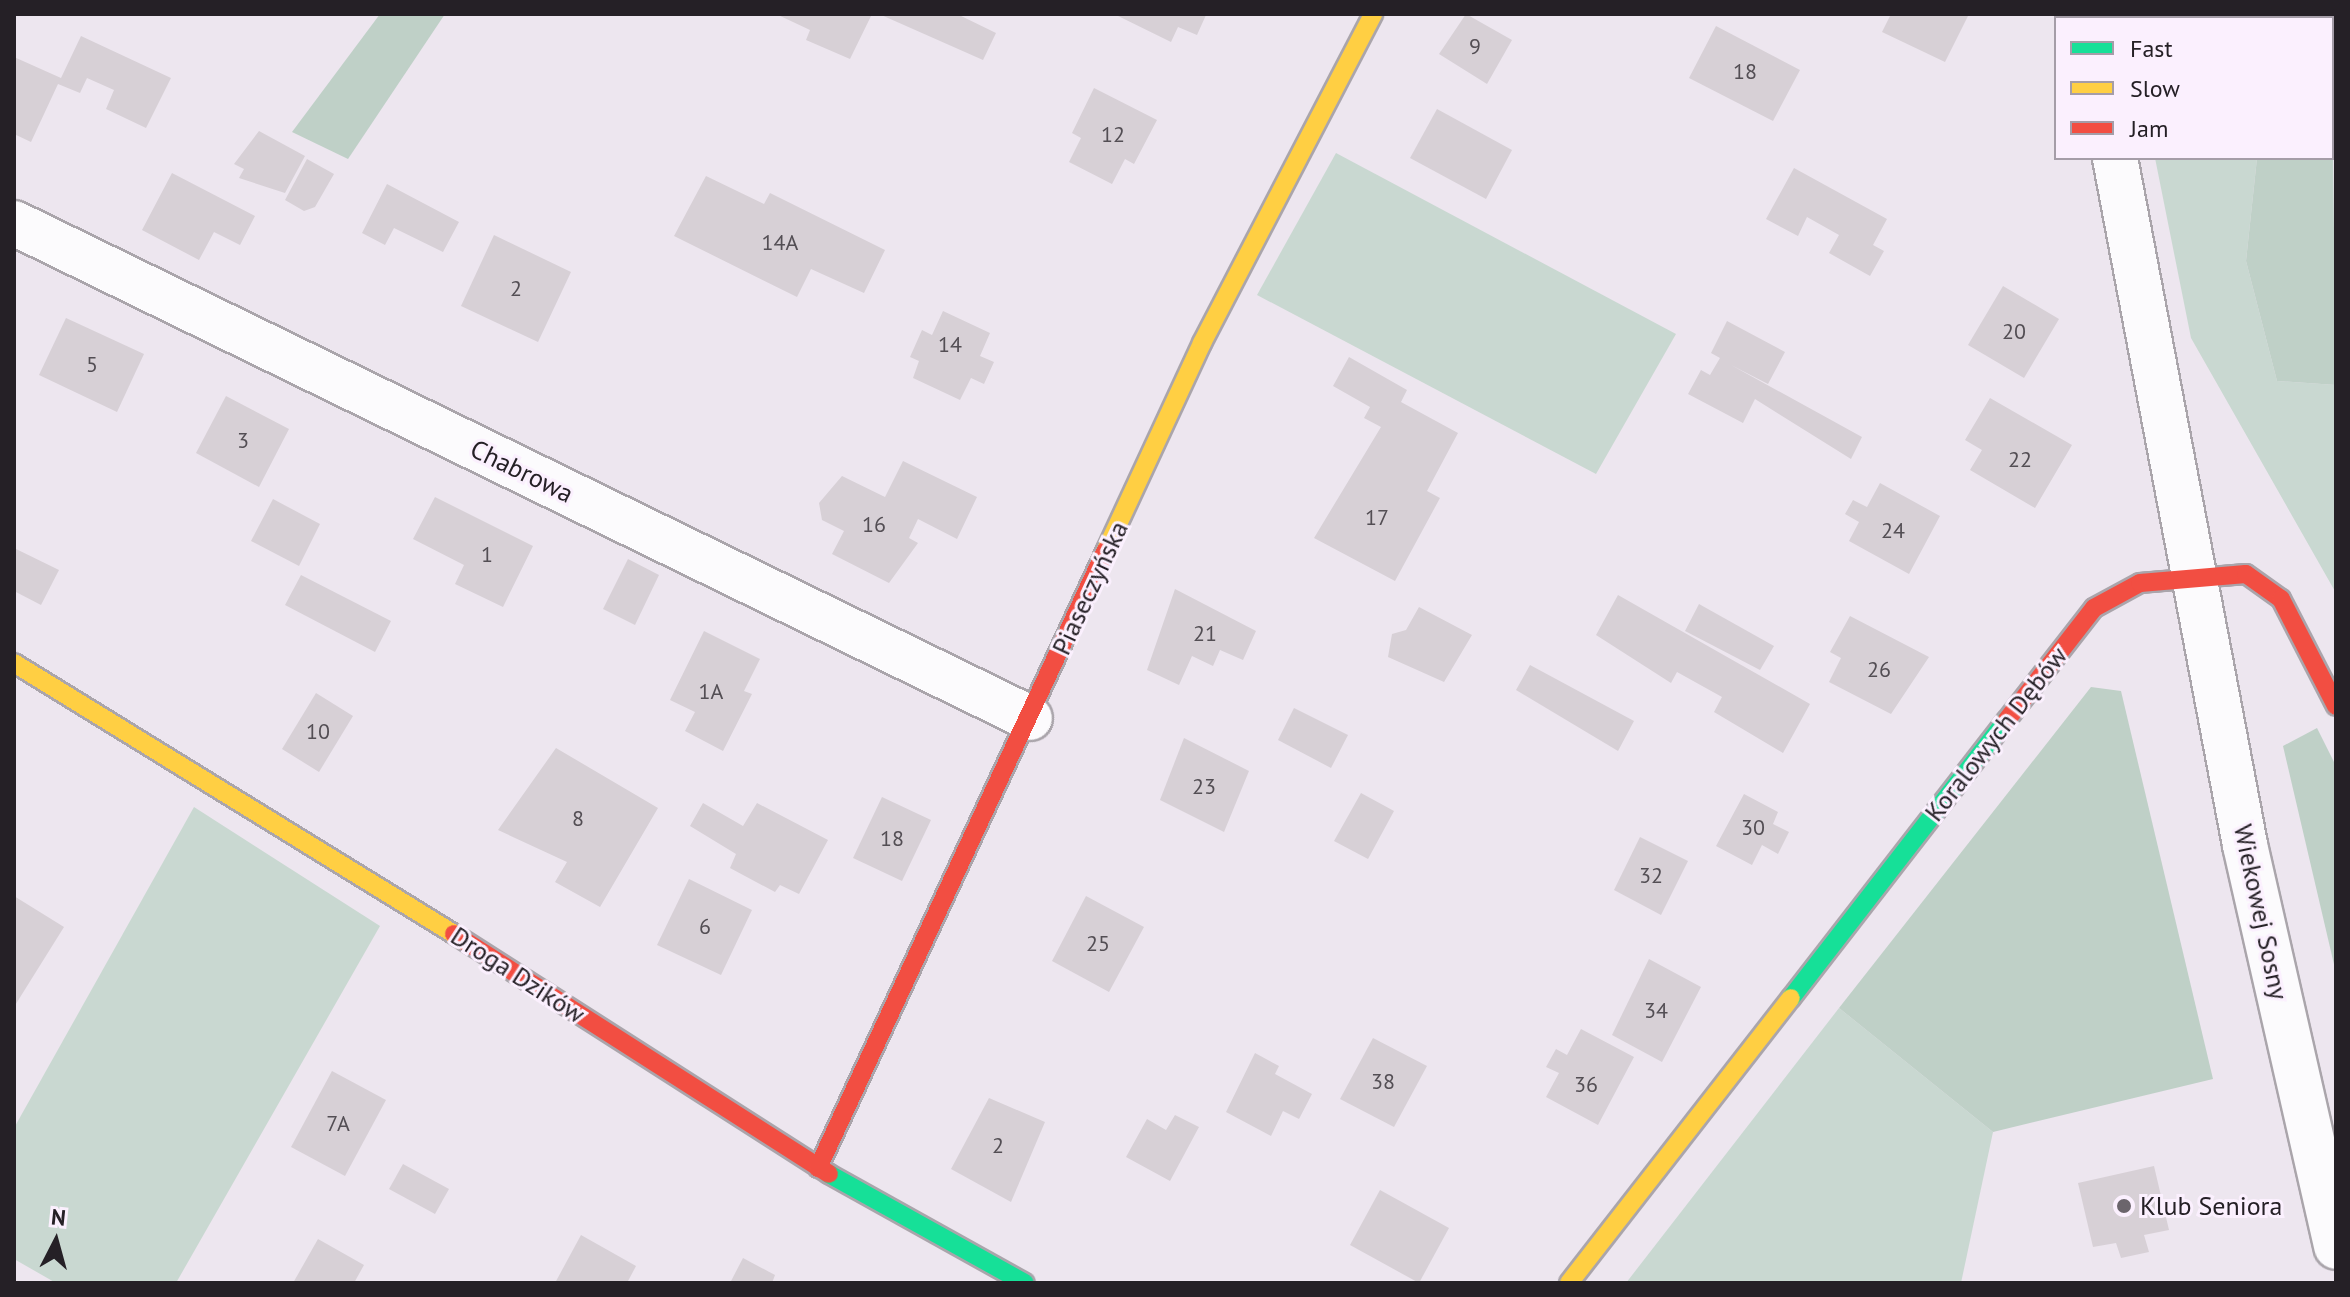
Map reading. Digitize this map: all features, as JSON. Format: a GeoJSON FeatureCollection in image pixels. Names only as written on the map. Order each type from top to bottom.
{"type":"FeatureCollection","features":[{"type":"Feature","properties":{"kind":"street","name":"Piaseczyńska"},"geometry":{"type":"LineString","coordinates":[[818,1168],[1202,343],[1373,14]]}},
{"type":"Feature","properties":{"kind":"street"},"geometry":{"type":"LineString","coordinates":[[2115,160],[2198,575]]}},
{"type":"Feature","properties":{"kind":"street","name":"Chabrowa"},"geometry":{"type":"LineString","coordinates":[[14,223],[1030,718]]}},
{"type":"Feature","properties":{"kind":"street","name":"Koralowych Dębów"},"geometry":{"type":"LineString","coordinates":[[1569,1283],[2094,608],[2140,583],[2198,575],[2246,574],[2268,584],[2336,706]]}},
{"type":"Feature","properties":{"kind":"street","name":"Wiekowej Sosny"},"geometry":{"type":"LineString","coordinates":[[2198,575],[2245,845],[2336,1247]]}},
{"type":"Feature","properties":{"kind":"street","name":"Droga Dzików"},"geometry":{"type":"LineString","coordinates":[[14,663],[314,844],[818,1168],[1025,1283]]}},
{"type":"Feature","properties":{"kind":"shaded area"},"geometry":{"type":"Polygon","coordinates":[[[380,14],[445,14],[348,159],[292,132],[380,14]]]}},
{"type":"Feature","properties":{"kind":"shaded area"},"geometry":{"type":"Polygon","coordinates":[[[2126,14],[2336,14],[2336,73],[2334,16],[2126,14]]]}},
{"type":"Feature","properties":{"kind":"shaded area"},"geometry":{"type":"Polygon","coordinates":[[[1336,153],[1676,334],[1596,474],[1257,295],[1336,153]]]}},
{"type":"Feature","properties":{"kind":"shaded area"},"geometry":{"type":"Polygon","coordinates":[[[2155,160],[2257,160],[2246,261],[2277,381],[2336,385],[2336,593],[2191,338],[2155,160]]]}},
{"type":"Feature","properties":{"kind":"shaded area"},"geometry":{"type":"Polygon","coordinates":[[[2257,160],[2333,160],[2336,385],[2277,381],[2246,261],[2257,160]]]}},
{"type":"Feature","properties":{"kind":"shaded area"},"geometry":{"type":"Polygon","coordinates":[[[2091,687],[2121,691],[2213,1079],[1993,1132],[1839,1008],[2091,687]]]}},
{"type":"Feature","properties":{"kind":"shaded area"},"geometry":{"type":"Polygon","coordinates":[[[2317,728],[2336,766],[2336,973],[2283,746],[2317,728]]]}},
{"type":"Feature","properties":{"kind":"shaded area"},"geometry":{"type":"Polygon","coordinates":[[[194,807],[380,926],[176,1283],[56,1283],[14,1259],[14,1128],[194,807]]]}},
{"type":"Feature","properties":{"kind":"shaded area"},"geometry":{"type":"Polygon","coordinates":[[[1839,1008],[1993,1132],[1961,1283],[1626,1283],[1839,1008]]]}},
{"type":"Feature","properties":{"kind":"building"},"geometry":{"type":"Polygon","coordinates":[[[776,14],[872,14],[850,59],[806,40],[810,30],[776,14]]]}},
{"type":"Feature","properties":{"kind":"building"},"geometry":{"type":"Polygon","coordinates":[[[879,14],[957,14],[996,33],[983,60],[879,14]]]}},
{"type":"Feature","properties":{"kind":"building"},"geometry":{"type":"Polygon","coordinates":[[[1114,14],[1206,15],[1197,35],[1178,27],[1171,42],[1114,14]]]}},
{"type":"Feature","properties":{"kind":"building"},"geometry":{"type":"Polygon","coordinates":[[[1466,14],[1512,40],[1487,84],[1439,54],[1466,14]]]}},
{"type":"Feature","properties":{"kind":"building"},"geometry":{"type":"Polygon","coordinates":[[[1891,14],[1969,14],[1945,62],[1882,32],[1891,14]]]}},
{"type":"Feature","properties":{"kind":"building"},"geometry":{"type":"Polygon","coordinates":[[[1716,26],[1800,70],[1773,121],[1689,78],[1716,26]]]}},
{"type":"Feature","properties":{"kind":"building"},"geometry":{"type":"Polygon","coordinates":[[[81,36],[171,78],[146,128],[106,109],[114,90],[87,78],[80,93],[58,84],[31,142],[14,134],[14,57],[61,78],[81,36]]]}},
{"type":"Feature","properties":{"kind":"building"},"geometry":{"type":"Polygon","coordinates":[[[1094,88],[1157,120],[1134,164],[1125,159],[1112,184],[1069,162],[1081,138],[1072,133],[1094,88]]]}},
{"type":"Feature","properties":{"kind":"building"},"geometry":{"type":"Polygon","coordinates":[[[1437,109],[1512,150],[1486,199],[1410,158],[1437,109]]]}},
{"type":"Feature","properties":{"kind":"building"},"geometry":{"type":"Polygon","coordinates":[[[259,131],[305,156],[285,193],[239,178],[244,169],[234,164],[259,131]]]}},
{"type":"Feature","properties":{"kind":"building"},"geometry":{"type":"Polygon","coordinates":[[[307,159],[334,174],[315,207],[304,211],[285,200],[307,159]]]}},
{"type":"Feature","properties":{"kind":"building"},"geometry":{"type":"Polygon","coordinates":[[[1794,168],[1887,219],[1873,245],[1884,251],[1870,276],[1829,253],[1839,235],[1807,217],[1798,236],[1766,219],[1794,168]]]}},
{"type":"Feature","properties":{"kind":"building"},"geometry":{"type":"Polygon","coordinates":[[[172,173],[255,216],[240,245],[214,232],[199,260],[142,230],[172,173]]]}},
{"type":"Feature","properties":{"kind":"building"},"geometry":{"type":"Polygon","coordinates":[[[706,176],[764,204],[770,193],[885,250],[864,293],[811,269],[797,297],[674,236],[706,176]]]}},
{"type":"Feature","properties":{"kind":"building"},"geometry":{"type":"Polygon","coordinates":[[[387,184],[459,222],[443,252],[394,228],[385,245],[362,233],[387,184]]]}},
{"type":"Feature","properties":{"kind":"building"},"geometry":{"type":"Polygon","coordinates":[[[494,235],[571,272],[538,342],[461,306],[494,235]]]}},
{"type":"Feature","properties":{"kind":"building"},"geometry":{"type":"Polygon","coordinates":[[[2003,286],[2059,319],[2024,378],[1968,345],[2003,286]]]}},
{"type":"Feature","properties":{"kind":"building"},"geometry":{"type":"Polygon","coordinates":[[[943,311],[990,333],[980,356],[994,362],[984,384],[971,378],[960,400],[913,378],[919,361],[910,357],[922,330],[932,335],[943,311]]]}},
{"type":"Feature","properties":{"kind":"building"},"geometry":{"type":"Polygon","coordinates":[[[66,318],[144,354],[117,412],[39,375],[66,318]]]}},
{"type":"Feature","properties":{"kind":"building"},"geometry":{"type":"Polygon","coordinates":[[[1727,321],[1785,352],[1768,384],[1731,365],[1862,437],[1851,459],[1755,399],[1743,423],[1688,394],[1701,370],[1710,375],[1720,358],[1711,353],[1727,321]]]}},
{"type":"Feature","properties":{"kind":"building"},"geometry":{"type":"Polygon","coordinates":[[[1349,357],[1407,390],[1401,402],[1458,433],[1427,491],[1440,498],[1395,581],[1314,538],[1381,427],[1364,418],[1370,407],[1333,386],[1349,357]]]}},
{"type":"Feature","properties":{"kind":"building"},"geometry":{"type":"Polygon","coordinates":[[[226,396],[289,429],[259,487],[196,453],[226,396]]]}},
{"type":"Feature","properties":{"kind":"building"},"geometry":{"type":"Polygon","coordinates":[[[1990,398],[2072,445],[2035,508],[1970,470],[1982,450],[1965,440],[1990,398]]]}},
{"type":"Feature","properties":{"kind":"building"},"geometry":{"type":"Polygon","coordinates":[[[903,461],[977,497],[957,539],[918,519],[909,538],[918,543],[889,583],[832,554],[844,531],[822,520],[819,503],[842,476],[885,497],[903,461]]]}},
{"type":"Feature","properties":{"kind":"building"},"geometry":{"type":"Polygon","coordinates":[[[1880,483],[1940,516],[1909,574],[1849,541],[1859,522],[1845,514],[1853,500],[1867,507],[1880,483]]]}},
{"type":"Feature","properties":{"kind":"building"},"geometry":{"type":"Polygon","coordinates":[[[435,497],[533,546],[503,607],[455,584],[464,565],[413,539],[435,497]]]}},
{"type":"Feature","properties":{"kind":"building"},"geometry":{"type":"Polygon","coordinates":[[[273,499],[320,524],[299,566],[251,541],[273,499]]]}},
{"type":"Feature","properties":{"kind":"building"},"geometry":{"type":"Polygon","coordinates":[[[14,548],[59,570],[41,605],[14,591],[14,548]]]}},
{"type":"Feature","properties":{"kind":"building"},"geometry":{"type":"Polygon","coordinates":[[[628,559],[659,575],[635,625],[603,609],[628,559]]]}},
{"type":"Feature","properties":{"kind":"building"},"geometry":{"type":"Polygon","coordinates":[[[301,575],[391,621],[375,652],[285,605],[301,575]]]}},
{"type":"Feature","properties":{"kind":"building"},"geometry":{"type":"Polygon","coordinates":[[[1175,589],[1256,631],[1243,660],[1220,650],[1213,666],[1192,656],[1179,685],[1147,670],[1175,589]]]}},
{"type":"Feature","properties":{"kind":"building"},"geometry":{"type":"Polygon","coordinates":[[[1618,595],[1810,704],[1783,753],[1714,712],[1722,697],[1677,672],[1671,683],[1596,635],[1618,595]]]}},
{"type":"Feature","properties":{"kind":"building"},"geometry":{"type":"Polygon","coordinates":[[[1699,604],[1774,646],[1760,670],[1685,631],[1699,604]]]}},
{"type":"Feature","properties":{"kind":"building"},"geometry":{"type":"Polygon","coordinates":[[[1419,607],[1472,635],[1444,682],[1388,657],[1392,634],[1406,630],[1419,607]]]}},
{"type":"Feature","properties":{"kind":"building"},"geometry":{"type":"Polygon","coordinates":[[[1850,616],[1929,657],[1891,714],[1829,682],[1841,658],[1830,652],[1850,616]]]}},
{"type":"Feature","properties":{"kind":"building"},"geometry":{"type":"Polygon","coordinates":[[[704,631],[760,659],[744,691],[752,694],[723,751],[685,731],[695,712],[670,700],[704,631]]]}},
{"type":"Feature","properties":{"kind":"building"},"geometry":{"type":"Polygon","coordinates":[[[1530,665],[1634,721],[1618,751],[1516,690],[1530,665]]]}},
{"type":"Feature","properties":{"kind":"building"},"geometry":{"type":"Polygon","coordinates":[[[316,693],[353,716],[319,772],[282,749],[316,693]]]}},
{"type":"Feature","properties":{"kind":"building"},"geometry":{"type":"Polygon","coordinates":[[[1294,708],[1348,735],[1331,768],[1278,740],[1294,708]]]}},
{"type":"Feature","properties":{"kind":"building"},"geometry":{"type":"Polygon","coordinates":[[[1184,738],[1249,771],[1224,832],[1160,800],[1184,738]]]}},
{"type":"Feature","properties":{"kind":"building"},"geometry":{"type":"Polygon","coordinates":[[[556,748],[658,808],[600,907],[555,882],[567,862],[498,830],[556,748]]]}},
{"type":"Feature","properties":{"kind":"building"},"geometry":{"type":"Polygon","coordinates":[[[1361,793],[1394,811],[1368,859],[1334,841],[1361,793]]]}},
{"type":"Feature","properties":{"kind":"building"},"geometry":{"type":"Polygon","coordinates":[[[1744,794],[1778,812],[1773,824],[1789,832],[1778,854],[1762,845],[1752,865],[1716,846],[1744,794]]]}},
{"type":"Feature","properties":{"kind":"building"},"geometry":{"type":"Polygon","coordinates":[[[882,797],[931,820],[902,881],[853,858],[882,797]]]}},
{"type":"Feature","properties":{"kind":"building"},"geometry":{"type":"Polygon","coordinates":[[[703,803],[743,826],[757,803],[828,840],[799,894],[780,885],[775,892],[730,868],[736,854],[690,826],[703,803]]]}},
{"type":"Feature","properties":{"kind":"building"},"geometry":{"type":"Polygon","coordinates":[[[1640,837],[1688,861],[1661,915],[1614,890],[1640,837]]]}},
{"type":"Feature","properties":{"kind":"building"},"geometry":{"type":"Polygon","coordinates":[[[689,879],[752,910],[721,975],[657,945],[689,879]]]}},
{"type":"Feature","properties":{"kind":"building"},"geometry":{"type":"Polygon","coordinates":[[[14,896],[64,927],[14,1007],[14,896]]]}},
{"type":"Feature","properties":{"kind":"building"},"geometry":{"type":"Polygon","coordinates":[[[1086,896],[1144,927],[1109,992],[1052,961],[1086,896]]]}},
{"type":"Feature","properties":{"kind":"building"},"geometry":{"type":"Polygon","coordinates":[[[1649,959],[1701,987],[1662,1062],[1612,1035],[1649,959]]]}},
{"type":"Feature","properties":{"kind":"building"},"geometry":{"type":"Polygon","coordinates":[[[1581,1029],[1634,1057],[1598,1125],[1546,1097],[1559,1073],[1546,1067],[1556,1049],[1567,1055],[1581,1029]]]}},
{"type":"Feature","properties":{"kind":"building"},"geometry":{"type":"Polygon","coordinates":[[[1373,1038],[1427,1066],[1394,1127],[1340,1099],[1373,1038]]]}},
{"type":"Feature","properties":{"kind":"building"},"geometry":{"type":"Polygon","coordinates":[[[1255,1053],[1279,1066],[1275,1074],[1312,1094],[1299,1119],[1283,1111],[1271,1136],[1226,1112],[1255,1053]]]}},
{"type":"Feature","properties":{"kind":"building"},"geometry":{"type":"Polygon","coordinates":[[[332,1071],[386,1100],[345,1176],[291,1147],[332,1071]]]}},
{"type":"Feature","properties":{"kind":"building"},"geometry":{"type":"Polygon","coordinates":[[[989,1098],[1045,1122],[1011,1202],[951,1169],[989,1098]]]}},
{"type":"Feature","properties":{"kind":"building"},"geometry":{"type":"Polygon","coordinates":[[[1175,1115],[1199,1127],[1170,1181],[1126,1157],[1147,1119],[1166,1130],[1175,1115]]]}},
{"type":"Feature","properties":{"kind":"building"},"geometry":{"type":"Polygon","coordinates":[[[403,1164],[449,1189],[435,1214],[389,1189],[403,1164]]]}},
{"type":"Feature","properties":{"kind":"building","name":"Klub Seniora"},"geometry":{"type":"Polygon","coordinates":[[[2154,1166],[2169,1230],[2144,1235],[2149,1252],[2121,1258],[2116,1243],[2093,1247],[2078,1183],[2154,1166]]]}},
{"type":"Feature","properties":{"kind":"building"},"geometry":{"type":"Polygon","coordinates":[[[1380,1190],[1449,1228],[1419,1283],[1350,1245],[1380,1190]]]}},
{"type":"Feature","properties":{"kind":"building"},"geometry":{"type":"Polygon","coordinates":[[[581,1235],[636,1266],[627,1283],[555,1283],[581,1235]]]}},
{"type":"Feature","properties":{"kind":"building"},"geometry":{"type":"Polygon","coordinates":[[[318,1239],[364,1265],[354,1283],[293,1283],[318,1239]]]}},
{"type":"Feature","properties":{"kind":"building"},"geometry":{"type":"Polygon","coordinates":[[[743,1258],[775,1275],[772,1283],[730,1283],[743,1258]]]}},
{"type":"Feature","properties":{"kind":"traffic: fast"},"geometry":{"type":"LineString","coordinates":[[1791,998],[2006,721]]}},
{"type":"Feature","properties":{"kind":"traffic: fast"},"geometry":{"type":"LineString","coordinates":[[829,1174],[1025,1283]]}},
{"type":"Feature","properties":{"kind":"traffic: slow"},"geometry":{"type":"LineString","coordinates":[[1106,550],[1202,343],[1373,14]]}},
{"type":"Feature","properties":{"kind":"traffic: slow"},"geometry":{"type":"LineString","coordinates":[[14,663],[454,934]]}},
{"type":"Feature","properties":{"kind":"traffic: slow"},"geometry":{"type":"LineString","coordinates":[[1569,1283],[1791,998]]}},
{"type":"Feature","properties":{"kind":"traffic: jam"},"geometry":{"type":"LineString","coordinates":[[818,1168],[1106,550]]}},
{"type":"Feature","properties":{"kind":"traffic: jam"},"geometry":{"type":"LineString","coordinates":[[2006,721],[2094,608],[2140,583],[2246,574],[2281,599],[2336,706]]}},
{"type":"Feature","properties":{"kind":"traffic: jam"},"geometry":{"type":"LineString","coordinates":[[454,934],[829,1174]]}},
{"type":"Feature","properties":{"kind":"place","name":"Klub Seniora"},"geometry":{"type":"Point","coordinates":[2124,1206]}}]}
